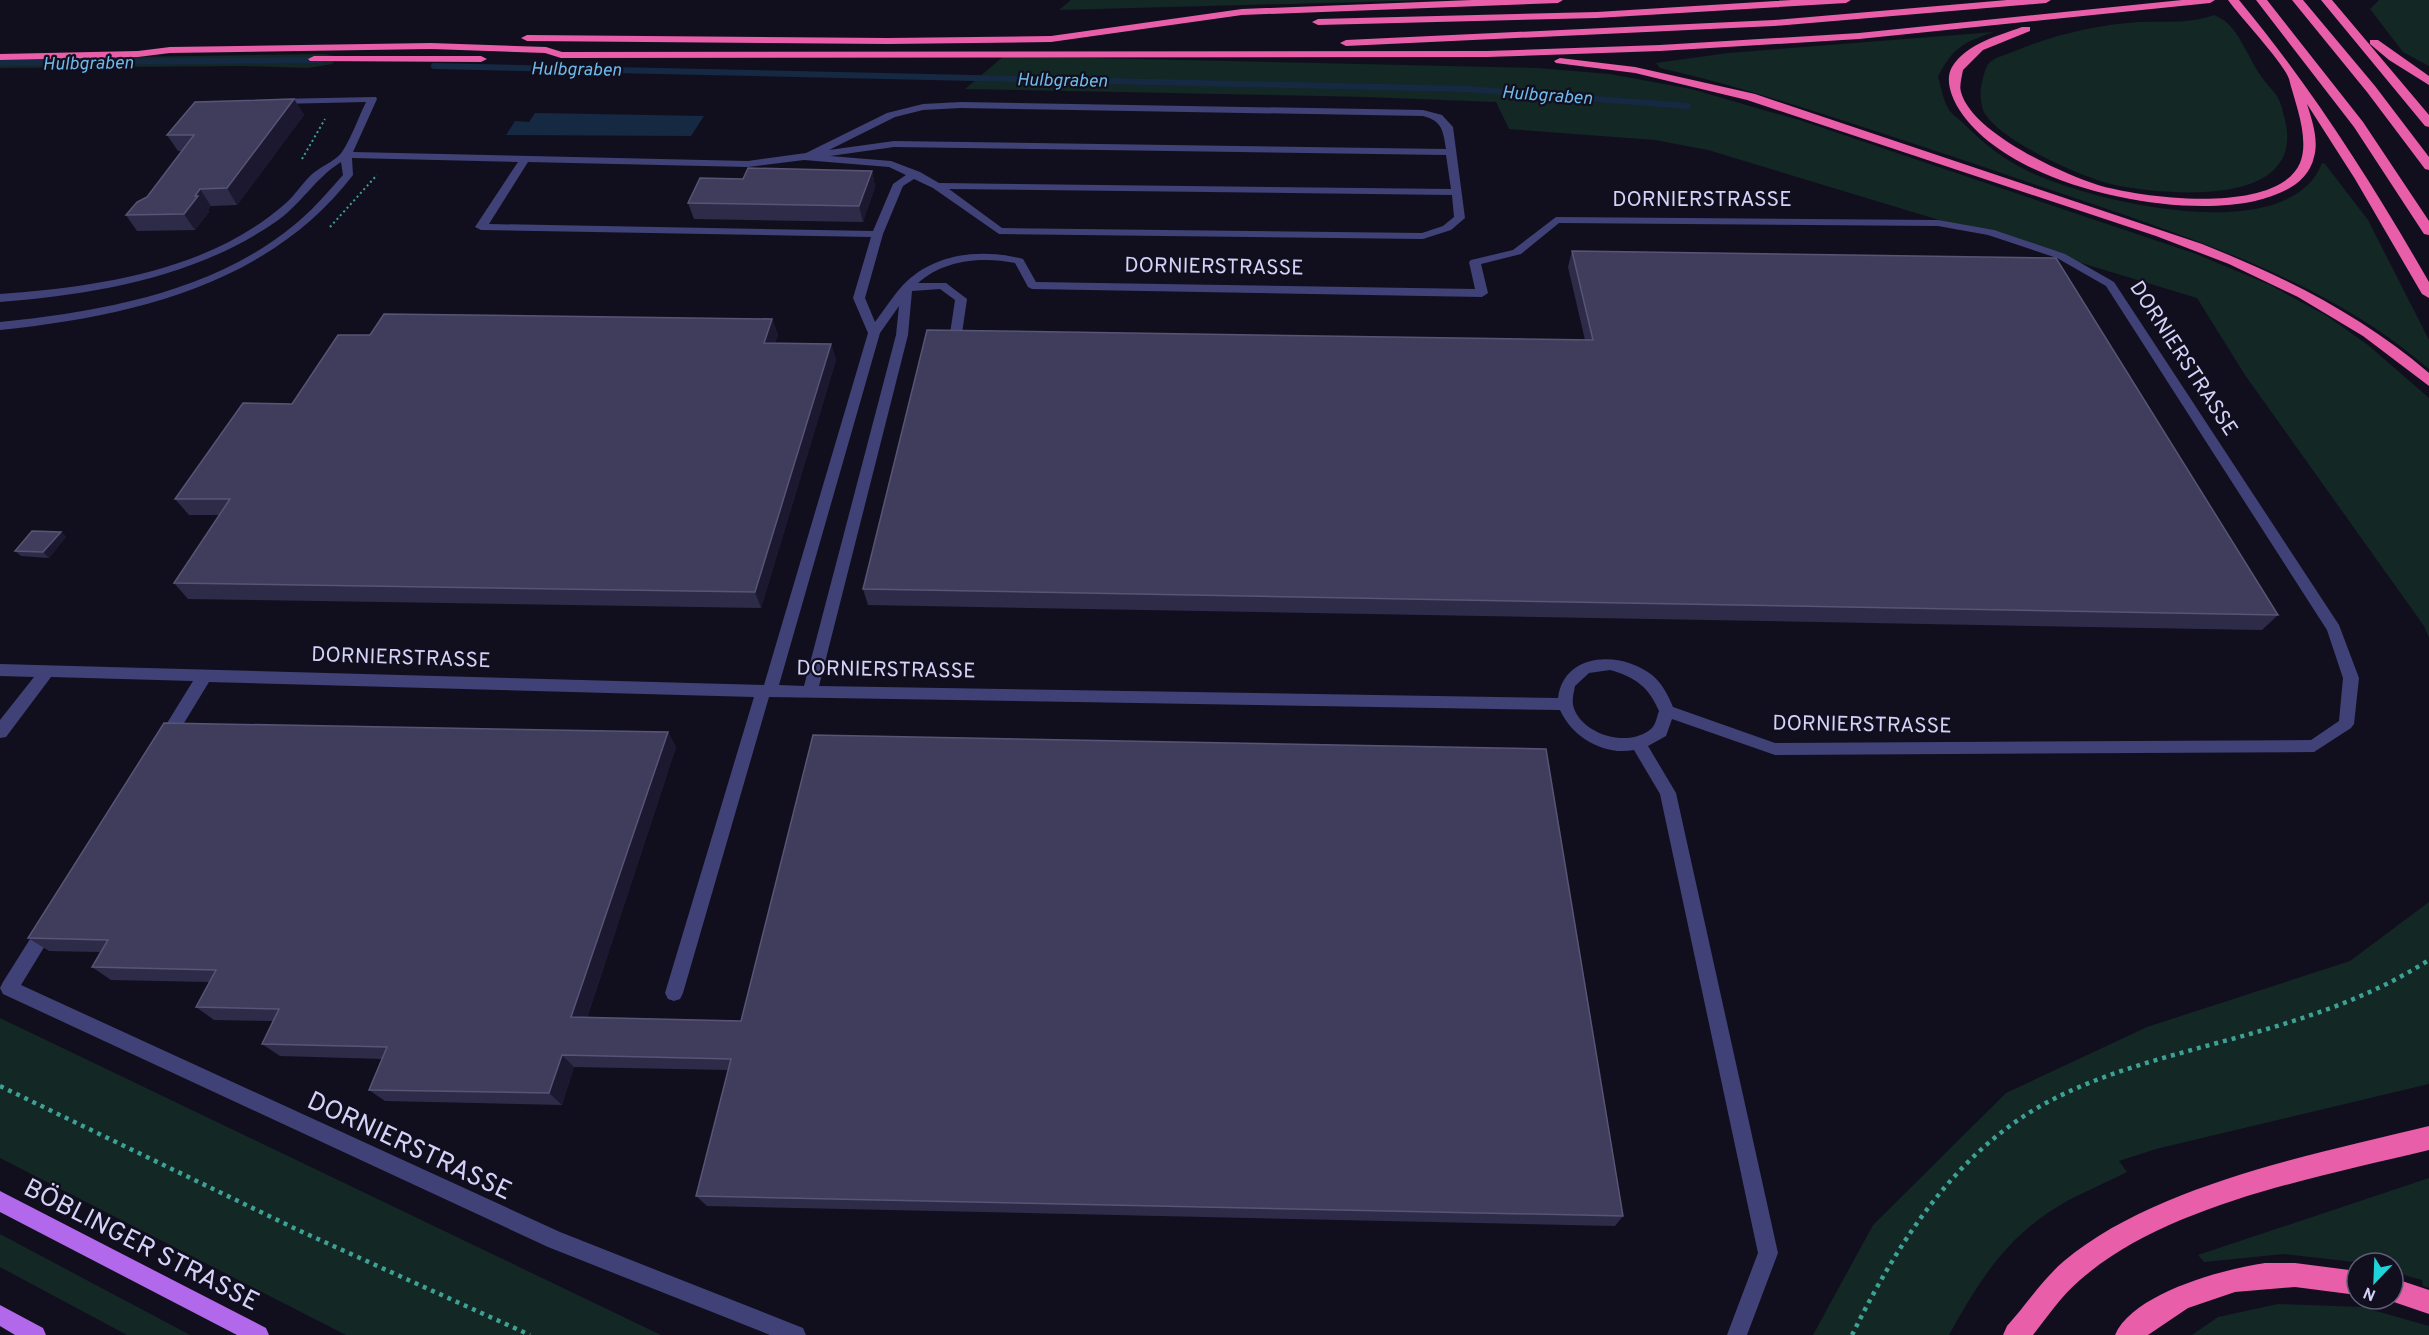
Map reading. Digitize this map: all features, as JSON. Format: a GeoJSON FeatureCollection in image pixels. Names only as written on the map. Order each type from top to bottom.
{"type":"FeatureCollection","features":[{"type":"Feature","properties":{"kind":"highway"},"geometry":{"type":"LineString","coordinates":[[0,45],[1051,39],[1242,12],[1558,0]]}},
{"type":"Feature","properties":{"kind":"highway"},"geometry":{"type":"LineString","coordinates":[[1153,25],[1586,15],[1846,0]]}},
{"type":"Feature","properties":{"kind":"highway"},"geometry":{"type":"LineString","coordinates":[[990,56],[1282,47],[1693,28],[1872,16],[2046,0]]}},
{"type":"Feature","properties":{"kind":"highway"},"geometry":{"type":"LineString","coordinates":[[138,54],[163,58],[542,60],[561,55],[1487,54],[1783,41],[2055,18],[2210,0]]}},
{"type":"Feature","properties":{"kind":"highway"},"geometry":{"type":"LineString","coordinates":[[2233,0],[2294,80],[2360,175],[2429,294]]}},
{"type":"Feature","properties":{"kind":"highway"},"geometry":{"type":"LineString","coordinates":[[2261,0],[2359,125],[2429,231]]}},
{"type":"Feature","properties":{"kind":"highway"},"geometry":{"type":"LineString","coordinates":[[2297,0],[2364,80],[2429,166]]}},
{"type":"Feature","properties":{"kind":"highway"},"geometry":{"type":"LineString","coordinates":[[2330,4],[2393,58],[2429,81]]}},
{"type":"Feature","properties":{"kind":"highway"},"geometry":{"type":"LineString","coordinates":[[2330,4],[2429,123]]}},
{"type":"Feature","properties":{"kind":"highway"},"geometry":{"type":"LineString","coordinates":[[2055,18],[2008,33],[1975,49],[1956,72],[1955,90],[1963,111],[1971,121],[2009,151],[2054,173],[2092,187],[2141,198],[2220,203],[2250,198],[2288,184],[2306,163],[2309,147],[2294,80]]}},
{"type":"Feature","properties":{"kind":"highway"},"geometry":{"type":"LineString","coordinates":[[0,57],[138,54],[170,50],[358,42]]}},
{"type":"Feature","properties":{"kind":"highway"},"geometry":{"type":"LineString","coordinates":[[430,42],[546,50],[561,55]]}},
{"type":"Feature","properties":{"kind":"highway"},"geometry":{"type":"LineString","coordinates":[[1487,54],[1635,70],[1716,88],[1822,119],[2161,233],[2228,258],[2314,298],[2377,338],[2429,381]]}},
{"type":"Feature","properties":{"kind":"highway"},"geometry":{"type":"LineString","coordinates":[[2022,1331],[2049,1295],[2078,1266],[2145,1227],[2207,1200],[2287,1175],[2429,1138]]}},
{"type":"Feature","properties":{"kind":"highway"},"geometry":{"type":"LineString","coordinates":[[2128,1335],[2171,1302],[2200,1288],[2233,1279],[2304,1275],[2345,1280]]}},
{"type":"Feature","properties":{"kind":"highway"},"geometry":{"type":"LineString","coordinates":[[2405,1294],[2429,1302]]}},
{"type":"Feature","properties":{"kind":"main road","name":"BÖBLINGER STRASSE"},"geometry":{"type":"LineString","coordinates":[[0,1201],[259,1335]]}},
{"type":"Feature","properties":{"kind":"main road"},"geometry":{"type":"LineString","coordinates":[[0,1315],[36,1335]]}},
{"type":"Feature","properties":{"kind":"street"},"geometry":{"type":"LineString","coordinates":[[0,326],[108,310],[174,292],[244,263],[310,219],[329,200],[348,175],[346,156],[372,99],[262,101]]}},
{"type":"Feature","properties":{"kind":"street"},"geometry":{"type":"LineString","coordinates":[[961,105],[1422,113],[1438,117],[1448,127],[1460,218],[1447,228],[1423,236],[999,231],[937,186],[891,164],[806,157],[891,115],[923,107],[961,105]]}},
{"type":"Feature","properties":{"kind":"street"},"geometry":{"type":"LineString","coordinates":[[0,298],[101,285],[189,264],[226,248],[264,225],[291,205],[319,173],[346,156],[748,164],[894,144],[1451,152]]}},
{"type":"Feature","properties":{"kind":"street"},"geometry":{"type":"LineString","coordinates":[[524,160],[482,227],[877,234]]}},
{"type":"Feature","properties":{"kind":"street"},"geometry":{"type":"LineString","coordinates":[[874,333],[859,298],[877,234],[898,184],[916,174]]}},
{"type":"Feature","properties":{"kind":"street"},"geometry":{"type":"LineString","coordinates":[[937,186],[1458,192]]}},
{"type":"Feature","properties":{"kind":"street","name":"DORNIERSTRASSE"},"geometry":{"type":"LineString","coordinates":[[906,288],[919,276],[943,264],[983,255],[1004,256],[1018,261],[1032,285],[1482,293],[1475,262],[1517,252],[1556,220],[1938,223],[1990,231],[2061,256],[2110,284],[2334,629],[2351,678],[2346,724],[2314,746],[1775,749],[1667,711]]}},
{"type":"Feature","properties":{"kind":"street"},"geometry":{"type":"LineString","coordinates":[[674,993],[874,333],[906,288],[942,285],[961,299],[954,347]]}},
{"type":"Feature","properties":{"kind":"street"},"geometry":{"type":"LineString","coordinates":[[810,690],[902,335],[906,288]]}},
{"type":"Feature","properties":{"kind":"street"},"geometry":{"type":"LineString","coordinates":[[1611,664],[1638,672],[1659,689],[1667,711],[1660,732],[1638,743],[1615,744],[1593,736],[1575,722],[1565,704],[1568,683],[1585,668],[1611,664]]}},
{"type":"Feature","properties":{"kind":"street","name":"DORNIERSTRASSE"},"geometry":{"type":"LineString","coordinates":[[0,670],[767,691],[1565,704]]}},
{"type":"Feature","properties":{"kind":"street"},"geometry":{"type":"LineString","coordinates":[[0,732],[47,671]]}},
{"type":"Feature","properties":{"kind":"street"},"geometry":{"type":"LineString","coordinates":[[155,755],[206,674]]}},
{"type":"Feature","properties":{"kind":"street"},"geometry":{"type":"LineString","coordinates":[[1638,743],[1668,793],[1768,1253],[1737,1335]]}},
{"type":"Feature","properties":{"kind":"street","name":"DORNIERSTRASSE"},"geometry":{"type":"LineString","coordinates":[[60,907],[5,986],[555,1240],[796,1335]]}},
{"type":"Feature","properties":{"kind":"path"},"geometry":{"type":"LineString","coordinates":[[299,164],[328,113],[344,100]]}},
{"type":"Feature","properties":{"kind":"path"},"geometry":{"type":"LineString","coordinates":[[1852,1335],[1897,1248],[1937,1196],[1977,1154],[2026,1115],[2080,1088],[2144,1063],[2353,1003],[2401,979],[2429,960]]}},
{"type":"Feature","properties":{"kind":"path"},"geometry":{"type":"LineString","coordinates":[[0,1086],[298,1230],[530,1335]]}},
{"type":"Feature","properties":{"kind":"green space"},"geometry":{"type":"Polygon","coordinates":[[[1071,0],[1435,0],[1059,10],[1071,0]]]}},
{"type":"Feature","properties":{"kind":"green space"},"geometry":{"type":"Polygon","coordinates":[[[2379,0],[2429,0],[2429,66],[2403,52],[2370,9],[2379,0]]]}},
{"type":"Feature","properties":{"kind":"green space"},"geometry":{"type":"Polygon","coordinates":[[[2214,15],[2225,21],[2236,33],[2259,72],[2277,96],[2282,109],[2287,144],[2278,165],[2259,180],[2233,188],[2204,192],[2144,190],[2120,186],[2087,176],[2047,159],[2009,137],[1985,114],[1981,94],[1984,74],[1990,62],[1999,57],[2044,40],[2091,28],[2138,22],[2186,21],[2214,15]]]}},
{"type":"Feature","properties":{"kind":"green space"},"geometry":{"type":"Polygon","coordinates":[[[1994,32],[1960,47],[1948,59],[1938,77],[1943,97],[1953,114],[2003,157],[2059,184],[2140,205],[2186,211],[2231,212],[2271,205],[2302,190],[2322,163],[2325,164],[2368,220],[2429,340],[2429,369],[2358,317],[2281,276],[2242,259],[2119,213],[1951,156],[1770,97],[1660,68],[1656,63],[1728,53],[1994,32]]]}},
{"type":"Feature","properties":{"kind":"green space"},"geometry":{"type":"Polygon","coordinates":[[[325,54],[338,57],[332,64],[308,68],[244,66],[0,68],[0,59],[325,54]]]}},
{"type":"Feature","properties":{"kind":"green space"},"geometry":{"type":"Polygon","coordinates":[[[1004,56],[1538,68],[1610,74],[1691,89],[1802,121],[2196,254],[2270,285],[2327,316],[2368,345],[2429,398],[2429,638],[2424,626],[2245,375],[2197,298],[1708,150],[1655,140],[1509,129],[1496,102],[1366,97],[965,89],[1004,56]]]}},
{"type":"Feature","properties":{"kind":"green space"},"geometry":{"type":"Polygon","coordinates":[[[2429,902],[2429,1084],[2156,1149],[2119,1161],[2127,1172],[2052,1210],[2013,1242],[1978,1286],[1949,1335],[1813,1335],[1873,1225],[2006,1093],[2147,1027],[2350,961],[2429,902]]]}},
{"type":"Feature","properties":{"kind":"green space"},"geometry":{"type":"Polygon","coordinates":[[[0,1018],[661,1335],[346,1335],[0,1158],[0,1018]]]}},
{"type":"Feature","properties":{"kind":"green space"},"geometry":{"type":"Polygon","coordinates":[[[2429,1178],[2429,1288],[2423,1286],[2422,1280],[2405,1275],[2405,1251],[2345,1251],[2345,1261],[2284,1254],[2204,1262],[2198,1255],[2429,1178]]]}},
{"type":"Feature","properties":{"kind":"green space"},"geometry":{"type":"Polygon","coordinates":[[[0,1234],[190,1335],[127,1335],[0,1267],[0,1234]]]}},
{"type":"Feature","properties":{"kind":"green space"},"geometry":{"type":"Polygon","coordinates":[[[2278,1304],[2345,1306],[2345,1311],[2376,1311],[2429,1326],[2429,1335],[2192,1335],[2218,1317],[2278,1304]]]}},
{"type":"Feature","properties":{"kind":"water"},"geometry":{"type":"Polygon","coordinates":[[[535,113],[704,116],[691,136],[506,135],[515,121],[529,122],[535,113]]]}},
{"type":"Feature","properties":{"kind":"building"},"geometry":{"type":"Polygon","coordinates":[[[294,99],[227,188],[200,189],[195,196],[198,196],[184,214],[126,215],[137,202],[147,197],[194,135],[167,135],[195,102],[294,99]]]}},
{"type":"Feature","properties":{"kind":"building"},"geometry":{"type":"Polygon","coordinates":[[[748,168],[872,171],[859,206],[688,203],[700,178],[743,179],[748,168]]]}},
{"type":"Feature","properties":{"kind":"building"},"geometry":{"type":"Polygon","coordinates":[[[1572,251],[2056,258],[2278,615],[863,589],[927,330],[1593,340],[1572,251]]]}},
{"type":"Feature","properties":{"kind":"building"},"geometry":{"type":"Polygon","coordinates":[[[384,314],[772,319],[764,343],[831,344],[755,592],[174,583],[230,499],[175,499],[243,403],[292,404],[338,335],[370,335],[384,314]]]}},
{"type":"Feature","properties":{"kind":"building"},"geometry":{"type":"Polygon","coordinates":[[[32,531],[61,532],[43,552],[15,551],[32,531]]]}},
{"type":"Feature","properties":{"kind":"building"},"geometry":{"type":"Polygon","coordinates":[[[164,723],[668,732],[571,1017],[741,1021],[813,735],[1546,749],[1623,1216],[696,1196],[731,1059],[562,1055],[549,1093],[369,1090],[387,1047],[262,1044],[279,1009],[196,1007],[216,970],[92,967],[108,940],[28,938],[164,723]]]}},
{"type":"Feature","properties":{"kind":"waterway","name":"Hulbgraben"},"geometry":{"type":"LineString","coordinates":[[0,63],[321,60]]}},
{"type":"Feature","properties":{"kind":"waterway","name":"Hulbgraben"},"geometry":{"type":"LineString","coordinates":[[434,66],[1467,89],[1688,106]]}}]}
